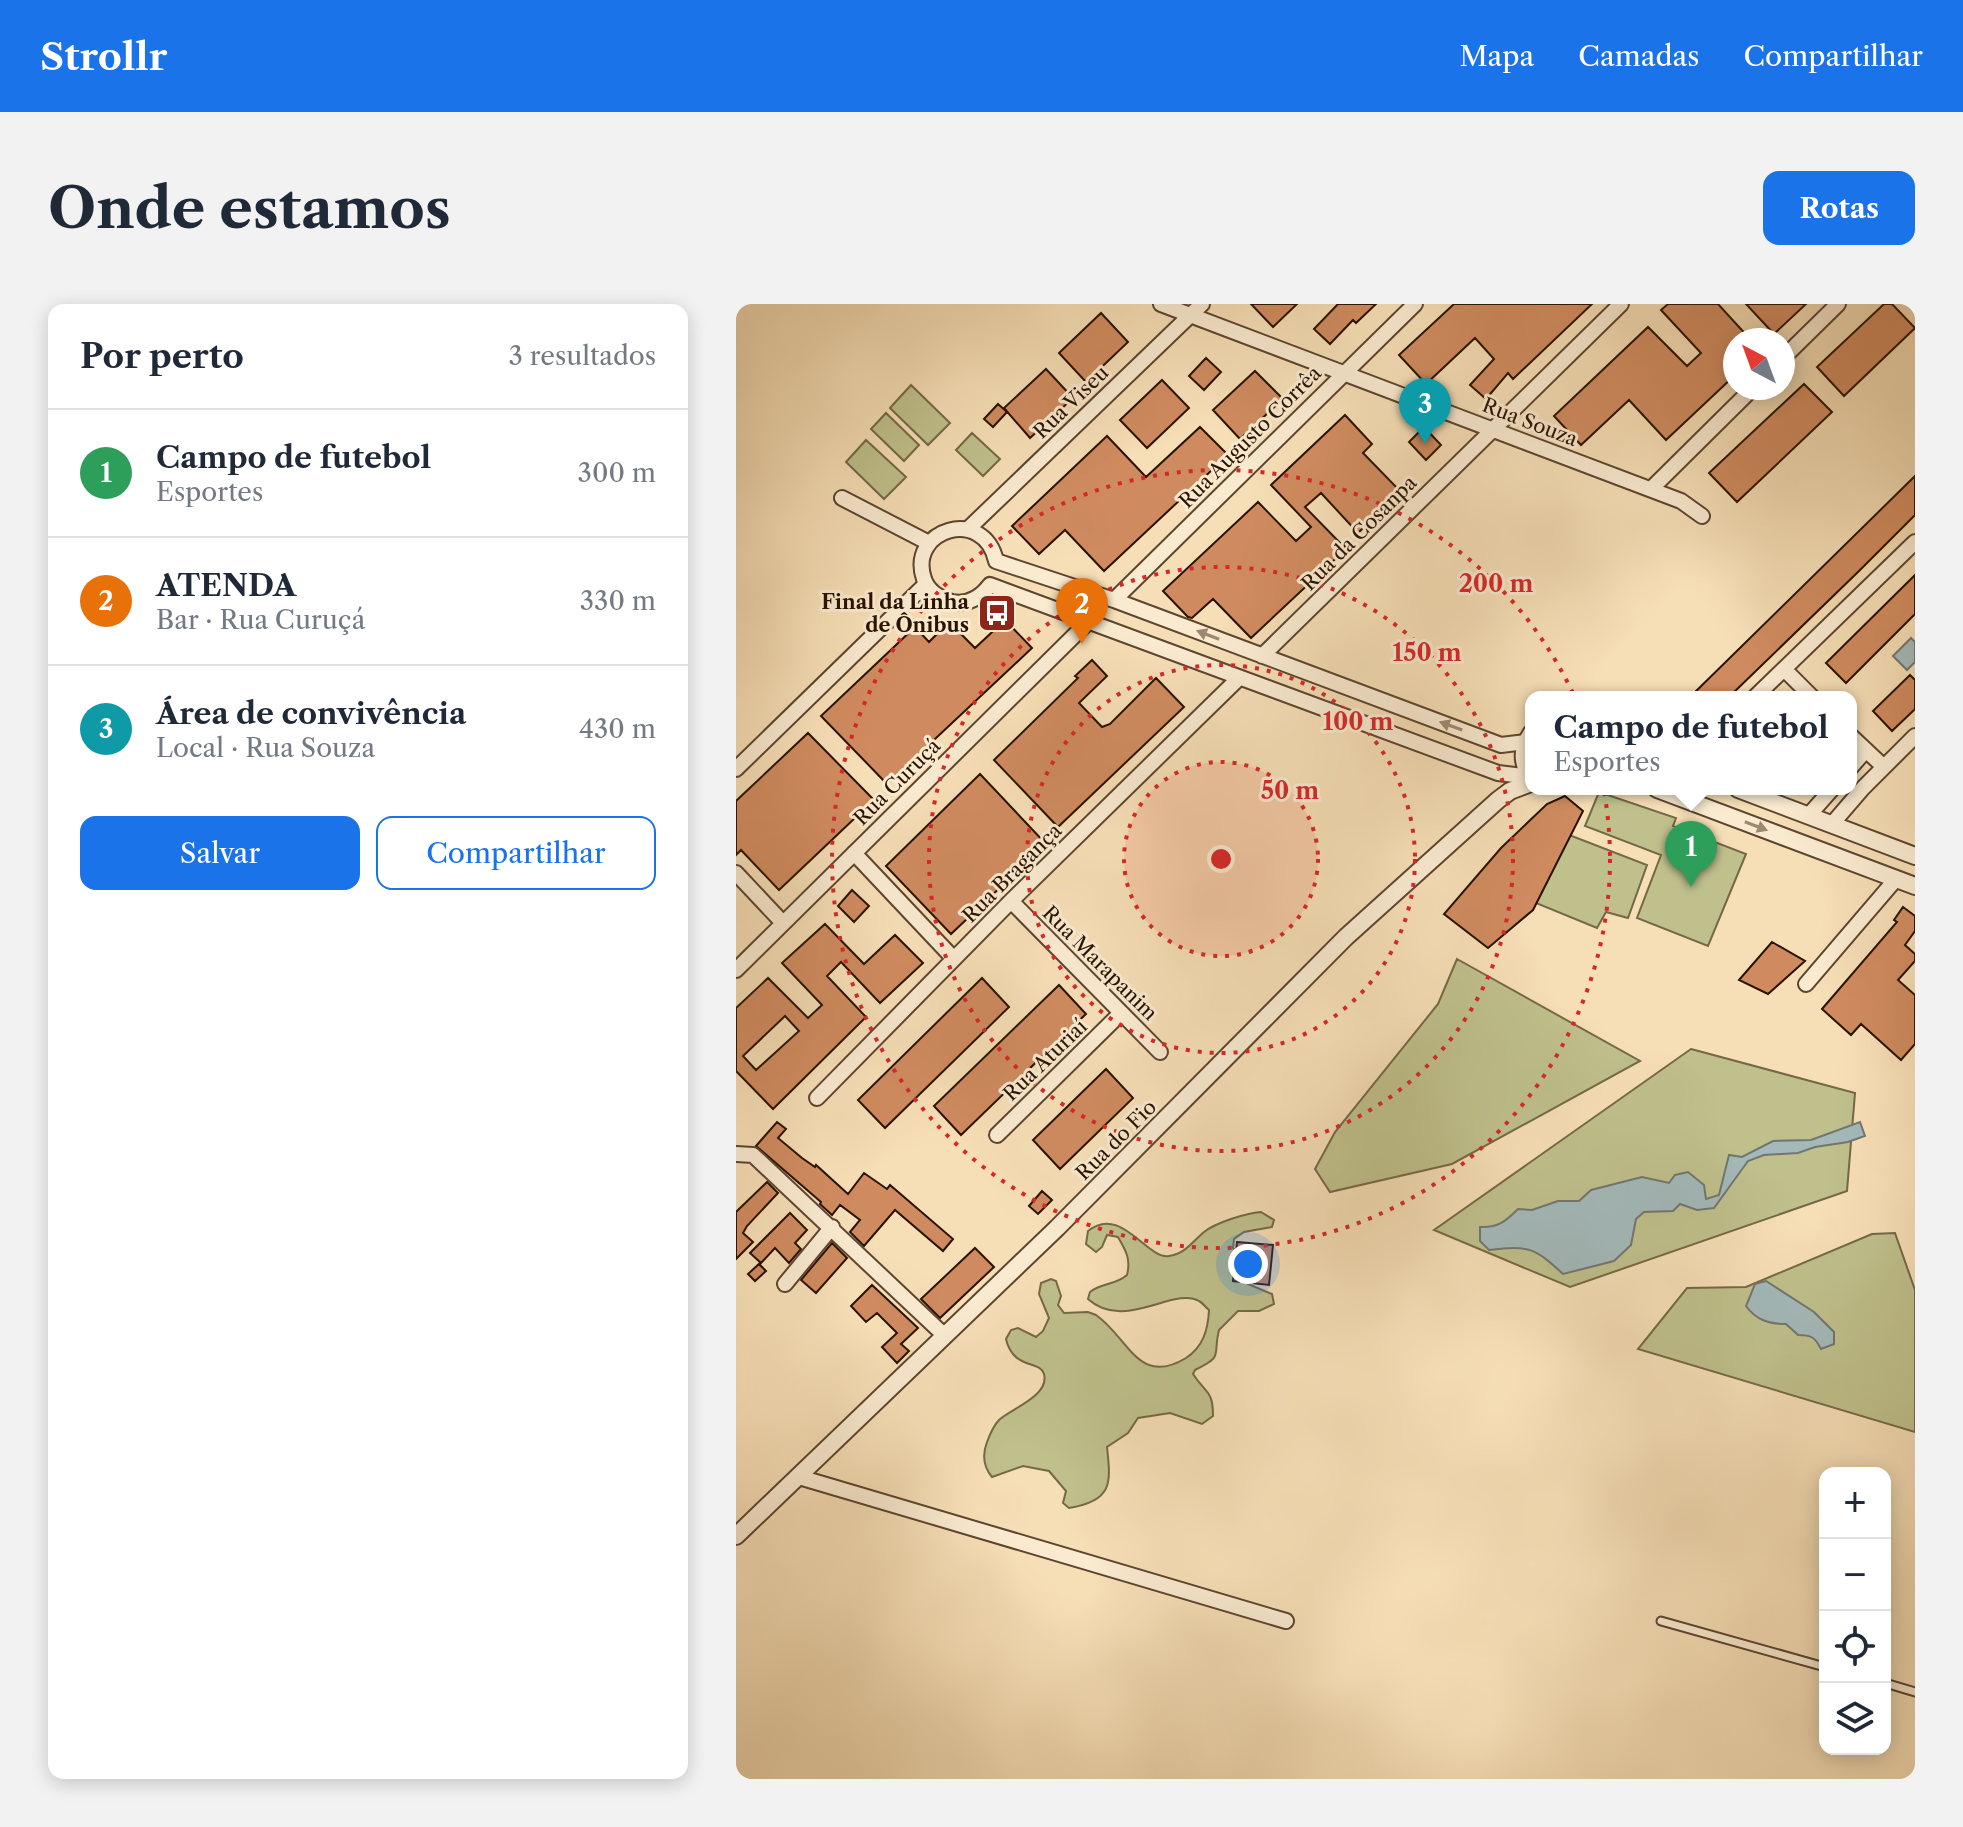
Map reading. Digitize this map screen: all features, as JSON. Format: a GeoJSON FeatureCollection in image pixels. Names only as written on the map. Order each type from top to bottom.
{"type":"FeatureCollection","features":[{"type":"Feature","properties":{"kind":"street","name":"Rua Souza"},"geometry":{"type":"LineString","coordinates":[[1161,304],[1651,489],[1681,501],[1702,516]]}},
{"type":"Feature","properties":{"kind":"street","name":"Rua Viseu"},"geometry":{"type":"LineString","coordinates":[[968,529],[1202,304]]}},
{"type":"Feature","properties":{"kind":"street","name":"Rua Augusto Corrêa"},"geometry":{"type":"LineString","coordinates":[[1114,600],[1415,304]]}},
{"type":"Feature","properties":{"kind":"street","name":"Rua da Cosanpa"},"geometry":{"type":"LineString","coordinates":[[1262,656],[1621,304]]}},
{"type":"Feature","properties":{"kind":"street"},"geometry":{"type":"LineString","coordinates":[[1795,346],[1838,304]]}},
{"type":"Feature","properties":{"kind":"street"},"geometry":{"type":"LineString","coordinates":[[1651,489],[1741,400]]}},
{"type":"Feature","properties":{"kind":"street"},"geometry":{"type":"LineString","coordinates":[[842,498],[929,543]]}},
{"type":"Feature","properties":{"kind":"street"},"geometry":{"type":"LineString","coordinates":[[1525,739],[1501,745],[1114,600],[996,561],[985,539],[968,529],[949,530],[929,543],[923,556],[926,584],[938,597],[960,603],[973,600],[990,585],[1498,773],[1525,778]]}},
{"type":"Feature","properties":{"kind":"street"},"geometry":{"type":"LineString","coordinates":[[1761,691],[1915,542]]}},
{"type":"Feature","properties":{"kind":"street"},"geometry":{"type":"LineString","coordinates":[[736,769],[926,584]]}},
{"type":"Feature","properties":{"kind":"street","name":"Rua Curuçá"},"geometry":{"type":"LineString","coordinates":[[736,970],[1087,623]]}},
{"type":"Feature","properties":{"kind":"street"},"geometry":{"type":"LineString","coordinates":[[1784,669],[1806,691]]}},
{"type":"Feature","properties":{"kind":"street","name":"Rua Bragança"},"geometry":{"type":"LineString","coordinates":[[817,1098],[1011,901],[1238,679]]}},
{"type":"Feature","properties":{"kind":"street"},"geometry":{"type":"LineString","coordinates":[[1832,824],[1915,736]]}},
{"type":"Feature","properties":{"kind":"street"},"geometry":{"type":"LineString","coordinates":[[1857,742],[1884,767]]}},
{"type":"Feature","properties":{"kind":"street"},"geometry":{"type":"LineString","coordinates":[[1857,760],[1866,750]]}},
{"type":"Feature","properties":{"kind":"street","name":"Rua do Fio"},"geometry":{"type":"LineString","coordinates":[[736,1536],[1057,1228],[1346,937],[1498,800],[1525,782]]}},
{"type":"Feature","properties":{"kind":"street"},"geometry":{"type":"LineString","coordinates":[[1673,795],[1915,886]]}},
{"type":"Feature","properties":{"kind":"street"},"geometry":{"type":"LineString","coordinates":[[1754,795],[1915,856]]}},
{"type":"Feature","properties":{"kind":"street"},"geometry":{"type":"LineString","coordinates":[[1809,815],[1827,795]]}},
{"type":"Feature","properties":{"kind":"street"},"geometry":{"type":"LineString","coordinates":[[854,853],[954,959]]}},
{"type":"Feature","properties":{"kind":"street"},"geometry":{"type":"LineString","coordinates":[[736,873],[783,923]]}},
{"type":"Feature","properties":{"kind":"street"},"geometry":{"type":"LineString","coordinates":[[1806,984],[1896,879]]}},
{"type":"Feature","properties":{"kind":"street","name":"Rua Marapanim"},"geometry":{"type":"LineString","coordinates":[[1011,901],[1160,1052]]}},
{"type":"Feature","properties":{"kind":"street","name":"Rua Aturiaí"},"geometry":{"type":"LineString","coordinates":[[997,1135],[1121,1013]]}},
{"type":"Feature","properties":{"kind":"street"},"geometry":{"type":"LineString","coordinates":[[736,1154],[753,1155],[945,1336]]}},
{"type":"Feature","properties":{"kind":"street"},"geometry":{"type":"LineString","coordinates":[[785,1284],[832,1227]]}},
{"type":"Feature","properties":{"kind":"street"},"geometry":{"type":"LineString","coordinates":[[799,1477],[1286,1621]]}},
{"type":"Feature","properties":{"kind":"lane"},"geometry":{"type":"LineString","coordinates":[[1661,1621],[1819,1665]]}},
{"type":"Feature","properties":{"kind":"lane"},"geometry":{"type":"LineString","coordinates":[[1891,1685],[1915,1692]]}},
{"type":"Feature","properties":{"kind":"green space"},"geometry":{"type":"Polygon","coordinates":[[[911,385],[950,423],[928,445],[890,408],[911,385]]]}},
{"type":"Feature","properties":{"kind":"green space"},"geometry":{"type":"Polygon","coordinates":[[[886,413],[919,445],[904,461],[871,429],[886,413]]]}},
{"type":"Feature","properties":{"kind":"green space"},"geometry":{"type":"Polygon","coordinates":[[[972,433],[1000,459],[983,476],[956,450],[972,433]]]}},
{"type":"Feature","properties":{"kind":"green space"},"geometry":{"type":"Polygon","coordinates":[[[866,440],[906,477],[884,499],[846,462],[866,440]]]}},
{"type":"Feature","properties":{"kind":"green space"},"geometry":{"type":"Polygon","coordinates":[[[1598,795],[1608,795],[1676,818],[1673,826],[1746,854],[1708,946],[1637,918],[1661,855],[1585,826],[1598,795]]]}},
{"type":"Feature","properties":{"kind":"green space"},"geometry":{"type":"Polygon","coordinates":[[[1564,833],[1647,865],[1628,918],[1606,912],[1597,928],[1536,903],[1564,833]]]}},
{"type":"Feature","properties":{"kind":"green space"},"geometry":{"type":"Polygon","coordinates":[[[1457,959],[1640,1061],[1452,1164],[1330,1192],[1315,1169],[1335,1132],[1438,1004],[1457,959]]]}},
{"type":"Feature","properties":{"kind":"green space"},"geometry":{"type":"Polygon","coordinates":[[[1691,1049],[1855,1093],[1847,1191],[1570,1287],[1434,1230],[1691,1049]]]}},
{"type":"Feature","properties":{"kind":"green space"},"geometry":{"type":"Polygon","coordinates":[[[1261,1212],[1274,1220],[1272,1227],[1244,1232],[1234,1239],[1233,1248],[1245,1261],[1248,1284],[1272,1294],[1274,1304],[1259,1311],[1238,1311],[1219,1330],[1214,1358],[1195,1370],[1193,1374],[1210,1397],[1213,1416],[1202,1424],[1170,1413],[1138,1418],[1128,1433],[1107,1447],[1109,1471],[1106,1488],[1094,1501],[1083,1505],[1069,1508],[1063,1503],[1066,1491],[1049,1471],[1023,1466],[992,1477],[984,1456],[993,1427],[1035,1395],[1044,1382],[1042,1370],[1014,1356],[1006,1339],[1011,1330],[1018,1328],[1036,1337],[1043,1331],[1049,1318],[1039,1294],[1041,1283],[1051,1279],[1056,1281],[1061,1296],[1058,1305],[1064,1313],[1088,1312],[1096,1315],[1135,1356],[1156,1367],[1186,1358],[1197,1349],[1204,1337],[1209,1310],[1199,1301],[1176,1299],[1117,1311],[1102,1308],[1088,1299],[1090,1292],[1127,1275],[1128,1260],[1118,1237],[1107,1235],[1096,1252],[1086,1244],[1088,1231],[1100,1224],[1111,1224],[1161,1255],[1169,1256],[1184,1250],[1215,1225],[1261,1212]]]}},
{"type":"Feature","properties":{"kind":"green space"},"geometry":{"type":"Polygon","coordinates":[[[1895,1233],[1915,1290],[1915,1432],[1638,1349],[1687,1288],[1746,1287],[1872,1234],[1895,1233]]]}},
{"type":"Feature","properties":{"kind":"shaded area"},"geometry":{"type":"Polygon","coordinates":[[[1911,638],[1915,642],[1915,662],[1907,670],[1893,656],[1911,638]]]}},
{"type":"Feature","properties":{"kind":"shaded area"},"geometry":{"type":"Polygon","coordinates":[[[1860,1122],[1865,1136],[1848,1142],[1798,1153],[1764,1155],[1748,1161],[1714,1208],[1697,1210],[1680,1204],[1673,1211],[1644,1212],[1636,1219],[1631,1245],[1614,1261],[1563,1274],[1530,1250],[1489,1250],[1480,1241],[1480,1227],[1501,1223],[1518,1209],[1532,1210],[1558,1201],[1579,1201],[1591,1190],[1642,1177],[1669,1183],[1675,1175],[1688,1172],[1704,1185],[1706,1199],[1719,1195],[1729,1155],[1742,1157],[1773,1141],[1811,1140],[1860,1122]]]}},
{"type":"Feature","properties":{"kind":"shaded area"},"geometry":{"type":"Polygon","coordinates":[[[1766,1281],[1814,1312],[1834,1332],[1834,1344],[1821,1349],[1812,1338],[1798,1335],[1786,1324],[1769,1322],[1754,1315],[1746,1306],[1755,1284],[1766,1281]]]}},
{"type":"Feature","properties":{"kind":"building"},"geometry":{"type":"Polygon","coordinates":[[[1251,304],[1297,304],[1273,327],[1251,304]]]}},
{"type":"Feature","properties":{"kind":"building"},"geometry":{"type":"Polygon","coordinates":[[[1338,304],[1376,304],[1356,323],[1353,320],[1330,344],[1314,329],[1338,304]]]}},
{"type":"Feature","properties":{"kind":"building"},"geometry":{"type":"Polygon","coordinates":[[[1454,304],[1592,304],[1513,379],[1508,373],[1486,399],[1470,385],[1494,359],[1475,338],[1426,384],[1399,355],[1454,304]]]}},
{"type":"Feature","properties":{"kind":"building"},"geometry":{"type":"Polygon","coordinates":[[[1668,304],[1718,304],[1740,328],[1723,328],[1723,386],[1666,440],[1629,400],[1581,445],[1554,416],[1648,327],[1687,366],[1701,353],[1661,310],[1668,304]]]}},
{"type":"Feature","properties":{"kind":"building"},"geometry":{"type":"Polygon","coordinates":[[[1746,304],[1806,304],[1780,328],[1768,328],[1746,304]]]}},
{"type":"Feature","properties":{"kind":"building"},"geometry":{"type":"Polygon","coordinates":[[[1884,304],[1892,304],[1915,328],[1844,396],[1817,367],[1884,304]]]}},
{"type":"Feature","properties":{"kind":"building"},"geometry":{"type":"Polygon","coordinates":[[[1101,313],[1128,342],[1086,382],[1059,353],[1101,313]]]}},
{"type":"Feature","properties":{"kind":"building"},"geometry":{"type":"Polygon","coordinates":[[[1206,358],[1221,372],[1204,390],[1189,376],[1206,358]]]}},
{"type":"Feature","properties":{"kind":"building"},"geometry":{"type":"Polygon","coordinates":[[[1046,369],[1073,398],[1030,438],[1004,408],[1046,369]]]}},
{"type":"Feature","properties":{"kind":"building"},"geometry":{"type":"Polygon","coordinates":[[[1255,371],[1283,399],[1240,439],[1213,410],[1255,371]]]}},
{"type":"Feature","properties":{"kind":"building"},"geometry":{"type":"Polygon","coordinates":[[[1162,380],[1189,408],[1147,448],[1120,420],[1162,380]]]}},
{"type":"Feature","properties":{"kind":"building"},"geometry":{"type":"Polygon","coordinates":[[[1804,384],[1832,412],[1737,502],[1709,473],[1787,400],[1795,400],[1795,392],[1804,384]]]}},
{"type":"Feature","properties":{"kind":"building"},"geometry":{"type":"Polygon","coordinates":[[[998,404],[1007,412],[993,427],[984,419],[998,404]]]}},
{"type":"Feature","properties":{"kind":"building"},"geometry":{"type":"Polygon","coordinates":[[[1345,415],[1372,444],[1363,453],[1401,492],[1358,533],[1321,493],[1305,507],[1346,549],[1251,638],[1213,599],[1192,618],[1188,617],[1163,591],[1258,502],[1296,541],[1311,527],[1271,485],[1345,415]]]}},
{"type":"Feature","properties":{"kind":"building"},"geometry":{"type":"Polygon","coordinates":[[[1200,427],[1228,455],[1104,571],[1065,530],[1039,554],[1012,526],[1107,436],[1146,477],[1200,427]]]}},
{"type":"Feature","properties":{"kind":"building"},"geometry":{"type":"Polygon","coordinates":[[[1424,427],[1441,445],[1426,460],[1409,442],[1424,427]]]}},
{"type":"Feature","properties":{"kind":"building"},"geometry":{"type":"Polygon","coordinates":[[[1915,476],[1915,515],[1859,571],[1735,691],[1696,691],[1915,476]]]}},
{"type":"Feature","properties":{"kind":"building"},"geometry":{"type":"Polygon","coordinates":[[[1915,575],[1915,614],[1846,683],[1826,663],[1915,575]]]}},
{"type":"Feature","properties":{"kind":"building"},"geometry":{"type":"Polygon","coordinates":[[[1005,620],[1032,648],[887,784],[821,716],[915,627],[929,642],[949,622],[975,648],[1005,620]]]}},
{"type":"Feature","properties":{"kind":"building"},"geometry":{"type":"Polygon","coordinates":[[[1092,660],[1107,676],[1079,703],[1102,727],[1110,724],[1156,678],[1184,707],[1058,827],[994,760],[1078,678],[1075,676],[1092,660]]]}},
{"type":"Feature","properties":{"kind":"building"},"geometry":{"type":"Polygon","coordinates":[[[1910,675],[1915,680],[1915,709],[1892,731],[1873,711],[1910,675]]]}},
{"type":"Feature","properties":{"kind":"building"},"geometry":{"type":"Polygon","coordinates":[[[808,733],[874,800],[779,890],[741,850],[736,855],[736,801],[808,733]]]}},
{"type":"Feature","properties":{"kind":"building"},"geometry":{"type":"Polygon","coordinates":[[[980,774],[1046,844],[951,934],[886,866],[980,774]]]}},
{"type":"Feature","properties":{"kind":"building"},"geometry":{"type":"Polygon","coordinates":[[[1565,796],[1583,811],[1533,910],[1488,948],[1444,914],[1501,848],[1547,804],[1565,796]]]}},
{"type":"Feature","properties":{"kind":"building"},"geometry":{"type":"Polygon","coordinates":[[[852,890],[869,906],[854,922],[838,906],[852,890]]]}},
{"type":"Feature","properties":{"kind":"building"},"geometry":{"type":"Polygon","coordinates":[[[1903,907],[1915,916],[1915,931],[1905,945],[1915,954],[1915,961],[1898,980],[1915,995],[1915,1044],[1901,1060],[1861,1024],[1851,1035],[1822,1009],[1897,922],[1894,920],[1903,907]]]}},
{"type":"Feature","properties":{"kind":"building"},"geometry":{"type":"Polygon","coordinates":[[[825,924],[864,964],[895,935],[923,963],[880,1003],[841,962],[827,976],[866,1017],[773,1109],[736,1071],[736,1008],[768,978],[808,1018],[822,1005],[782,963],[825,924]],[[785,1016],[743,1056],[756,1070],[799,1031],[785,1016]]]}},
{"type":"Feature","properties":{"kind":"building"},"geometry":{"type":"Polygon","coordinates":[[[1772,942],[1805,961],[1768,994],[1739,980],[1772,942]]]}},
{"type":"Feature","properties":{"kind":"building"},"geometry":{"type":"Polygon","coordinates":[[[982,978],[1009,1007],[885,1128],[858,1100],[982,978]]]}},
{"type":"Feature","properties":{"kind":"building"},"geometry":{"type":"Polygon","coordinates":[[[1059,985],[1086,1014],[961,1135],[934,1106],[1059,985]]]}},
{"type":"Feature","properties":{"kind":"building"},"geometry":{"type":"Polygon","coordinates":[[[1106,1069],[1133,1098],[1060,1169],[1033,1140],[1106,1069]]]}},
{"type":"Feature","properties":{"kind":"building"},"geometry":{"type":"Polygon","coordinates":[[[777,1122],[786,1129],[778,1138],[802,1158],[816,1165],[848,1194],[864,1173],[887,1189],[890,1185],[953,1239],[943,1251],[895,1210],[864,1246],[850,1232],[860,1220],[840,1205],[832,1215],[756,1146],[777,1122]]]}},
{"type":"Feature","properties":{"kind":"building"},"geometry":{"type":"Polygon","coordinates":[[[767,1182],[778,1193],[747,1226],[743,1233],[753,1242],[736,1259],[736,1212],[767,1182]]]}},
{"type":"Feature","properties":{"kind":"building"},"geometry":{"type":"Polygon","coordinates":[[[1042,1191],[1052,1200],[1038,1214],[1029,1206],[1042,1191]]]}},
{"type":"Feature","properties":{"kind":"building"},"geometry":{"type":"Polygon","coordinates":[[[790,1213],[807,1230],[795,1243],[801,1249],[789,1263],[775,1248],[761,1263],[750,1253],[790,1213]]]}},
{"type":"Feature","properties":{"kind":"building"},"geometry":{"type":"Polygon","coordinates":[[[1237,1242],[1273,1245],[1269,1285],[1233,1281],[1237,1242]]]}},
{"type":"Feature","properties":{"kind":"building"},"geometry":{"type":"Polygon","coordinates":[[[832,1243],[847,1258],[816,1293],[801,1280],[832,1243]]]}},
{"type":"Feature","properties":{"kind":"building"},"geometry":{"type":"Polygon","coordinates":[[[975,1248],[994,1267],[940,1318],[921,1299],[975,1248]]]}},
{"type":"Feature","properties":{"kind":"building"},"geometry":{"type":"Polygon","coordinates":[[[759,1264],[766,1271],[755,1281],[748,1274],[759,1264]]]}},
{"type":"Feature","properties":{"kind":"building"},"geometry":{"type":"Polygon","coordinates":[[[872,1285],[918,1328],[901,1344],[909,1351],[897,1363],[882,1347],[897,1333],[877,1313],[866,1322],[851,1306],[872,1285]]]}},
{"type":"Feature","properties":{"kind":"place","name":"Área de convivência"},"geometry":{"type":"Point","coordinates":[1425,444]}},
{"type":"Feature","properties":{"kind":"place","name":"Final da Linha de Ônibus"},"geometry":{"type":"Point","coordinates":[997,613]}},
{"type":"Feature","properties":{"kind":"place","name":"ATENDA"},"geometry":{"type":"Point","coordinates":[1082,644]}},
{"type":"Feature","properties":{"kind":"place","name":"Campo de futebol"},"geometry":{"type":"Point","coordinates":[1691,887]}}]}
